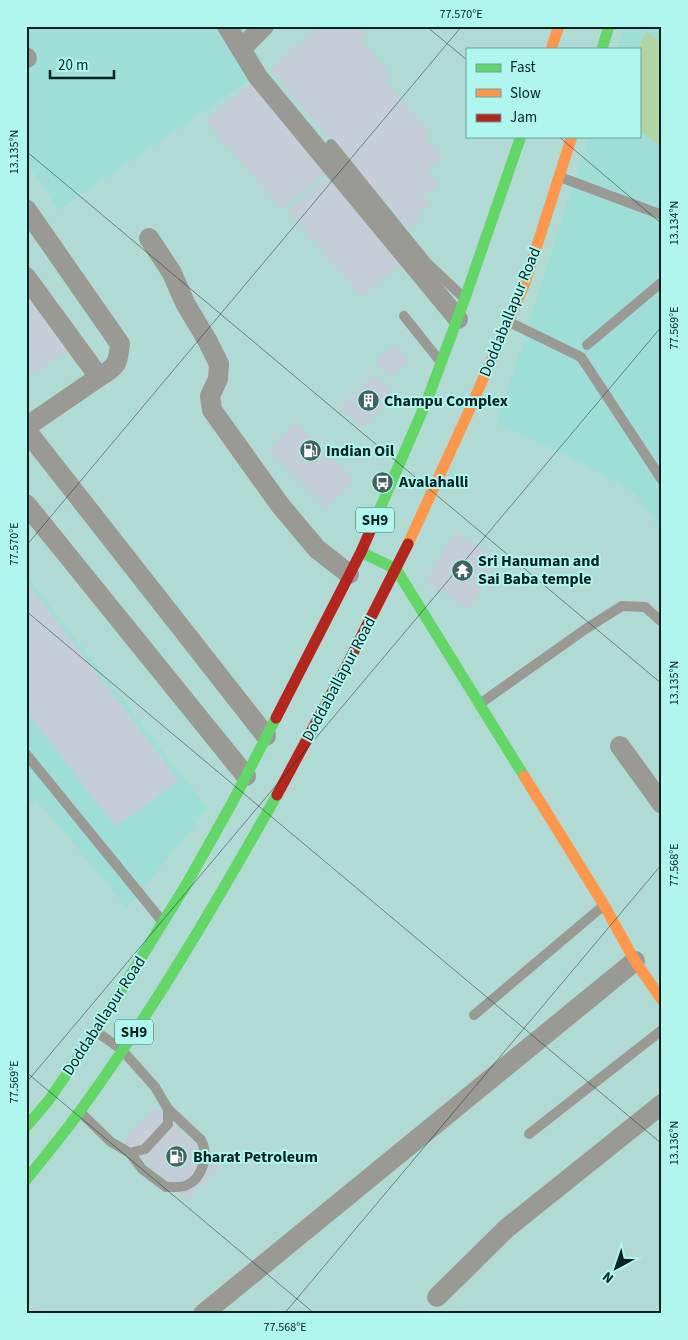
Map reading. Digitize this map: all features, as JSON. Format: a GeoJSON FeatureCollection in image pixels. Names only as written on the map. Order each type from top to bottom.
{"type":"FeatureCollection","features":[{"type":"Feature","properties":{"kind":"main road"},"geometry":{"type":"LineString","coordinates":[[551,48],[559,26]]}},
{"type":"Feature","properties":{"kind":"main road"},"geometry":{"type":"LineString","coordinates":[[602,48],[609,26]]}},
{"type":"Feature","properties":{"kind":"main road","name":"Doddaballapur Road"},"geometry":{"type":"LineString","coordinates":[[26,1127],[49,1100],[96,1031],[186,885],[246,776],[361,552],[442,363],[520,138]]}},
{"type":"Feature","properties":{"kind":"main road","name":"Doddaballapur Road"},"geometry":{"type":"LineString","coordinates":[[26,1180],[80,1112],[163,989],[231,877],[294,764],[396,569],[469,411],[525,282],[571,138]]}},
{"type":"Feature","properties":{"kind":"main road"},"geometry":{"type":"LineString","coordinates":[[361,552],[396,569],[604,905],[635,961],[661,996]]}},
{"type":"Feature","properties":{"kind":"street"},"geometry":{"type":"LineString","coordinates":[[227,26],[258,77],[458,319]]}},
{"type":"Feature","properties":{"kind":"street"},"geometry":{"type":"LineString","coordinates":[[241,49],[264,26]]}},
{"type":"Feature","properties":{"kind":"street"},"geometry":{"type":"LineString","coordinates":[[29,218],[120,344],[119,360],[114,368],[98,377],[26,429],[266,736]]}},
{"type":"Feature","properties":{"kind":"street"},"geometry":{"type":"LineString","coordinates":[[149,238],[172,273],[185,303],[219,364],[218,380],[210,396],[212,410],[280,505],[317,549],[349,574]]}},
{"type":"Feature","properties":{"kind":"street"},"geometry":{"type":"LineString","coordinates":[[26,277],[98,377]]}},
{"type":"Feature","properties":{"kind":"street"},"geometry":{"type":"LineString","coordinates":[[26,504],[246,776]]}},
{"type":"Feature","properties":{"kind":"street"},"geometry":{"type":"LineString","coordinates":[[620,746],[662,804]]}},
{"type":"Feature","properties":{"kind":"street"},"geometry":{"type":"LineString","coordinates":[[203,1314],[635,961]]}},
{"type":"Feature","properties":{"kind":"street"},"geometry":{"type":"LineString","coordinates":[[437,1297],[507,1228],[662,1104]]}},
{"type":"Feature","properties":{"kind":"lane"},"geometry":{"type":"LineString","coordinates":[[331,144],[427,263],[465,298]]}},
{"type":"Feature","properties":{"kind":"lane"},"geometry":{"type":"LineString","coordinates":[[559,177],[662,215]]}},
{"type":"Feature","properties":{"kind":"lane"},"geometry":{"type":"LineString","coordinates":[[586,345],[662,282]]}},
{"type":"Feature","properties":{"kind":"lane"},"geometry":{"type":"LineString","coordinates":[[404,316],[442,363]]}},
{"type":"Feature","properties":{"kind":"lane"},"geometry":{"type":"LineString","coordinates":[[508,321],[534,332],[581,358],[662,480]]}},
{"type":"Feature","properties":{"kind":"lane"},"geometry":{"type":"LineString","coordinates":[[480,704],[587,628],[622,606],[645,607],[662,622]]}},
{"type":"Feature","properties":{"kind":"lane"},"geometry":{"type":"LineString","coordinates":[[26,754],[163,922]]}},
{"type":"Feature","properties":{"kind":"lane"},"geometry":{"type":"LineString","coordinates":[[474,1016],[604,905]]}},
{"type":"Feature","properties":{"kind":"lane"},"geometry":{"type":"LineString","coordinates":[[529,1134],[662,1030]]}},
{"type":"Feature","properties":{"kind":"lane"},"geometry":{"type":"LineString","coordinates":[[80,1112],[111,1142],[130,1153],[142,1169],[166,1187],[186,1186],[195,1178],[206,1161],[205,1146],[201,1140],[168,1109],[155,1087],[122,1050],[96,1031]]}},
{"type":"Feature","properties":{"kind":"lane"},"geometry":{"type":"LineString","coordinates":[[130,1153],[145,1149],[168,1124],[168,1109]]}},
{"type":"Feature","properties":{"kind":"shaded area"},"geometry":{"type":"Polygon","coordinates":[[[26,26],[241,26],[263,59],[253,78],[59,210],[26,162],[26,26]]]}},
{"type":"Feature","properties":{"kind":"shaded area"},"geometry":{"type":"Polygon","coordinates":[[[624,26],[662,26],[662,532],[633,491],[565,455],[497,423],[588,138],[640,138],[640,48],[617,48],[624,26]]]}},
{"type":"Feature","properties":{"kind":"shaded area"},"geometry":{"type":"Polygon","coordinates":[[[26,575],[208,809],[127,908],[37,800],[26,807],[26,575]]]}},
{"type":"Feature","properties":{"kind":"green space"},"geometry":{"type":"Polygon","coordinates":[[[646,31],[662,43],[662,146],[640,132],[640,48],[638,48],[646,31]]]}},
{"type":"Feature","properties":{"kind":"building"},"geometry":{"type":"Polygon","coordinates":[[[320,26],[358,26],[366,35],[361,40],[392,76],[386,82],[430,133],[425,137],[442,157],[427,170],[439,184],[423,197],[430,205],[418,215],[420,218],[408,228],[270,69],[320,26]]]}},
{"type":"Feature","properties":{"kind":"building"},"geometry":{"type":"Polygon","coordinates":[[[250,83],[326,171],[282,209],[206,122],[250,83]]]}},
{"type":"Feature","properties":{"kind":"building"},"geometry":{"type":"Polygon","coordinates":[[[329,176],[403,262],[362,297],[288,211],[329,176]]]}},
{"type":"Feature","properties":{"kind":"building"},"geometry":{"type":"Polygon","coordinates":[[[26,288],[68,350],[26,378],[26,288]]]}},
{"type":"Feature","properties":{"kind":"building"},"geometry":{"type":"Polygon","coordinates":[[[395,345],[409,362],[389,378],[375,362],[395,345]]]}},
{"type":"Feature","properties":{"kind":"building","name":"Champu Complex"},"geometry":{"type":"Polygon","coordinates":[[[373,375],[395,395],[363,428],[341,407],[373,375]]]}},
{"type":"Feature","properties":{"kind":"building"},"geometry":{"type":"Polygon","coordinates":[[[296,422],[354,480],[326,508],[269,450],[296,422]]]}},
{"type":"Feature","properties":{"kind":"building","name":"Sri Hanuman and Sai Baba temple"},"geometry":{"type":"Polygon","coordinates":[[[455,532],[499,559],[468,610],[426,581],[455,532]]]}},
{"type":"Feature","properties":{"kind":"building"},"geometry":{"type":"Polygon","coordinates":[[[26,581],[179,780],[116,827],[26,711],[26,581]]]}},
{"type":"Feature","properties":{"kind":"building"},"geometry":{"type":"Polygon","coordinates":[[[156,1107],[220,1167],[188,1201],[123,1141],[156,1107]]]}},
{"type":"Feature","properties":{"kind":"building"},"geometry":{"type":"Polygon","coordinates":[[[33,1307],[39,1314],[26,1314],[33,1307]]]}},
{"type":"Feature","properties":{"kind":"traffic: fast"},"geometry":{"type":"LineString","coordinates":[[602,48],[609,26]]}},
{"type":"Feature","properties":{"kind":"traffic: fast"},"geometry":{"type":"LineString","coordinates":[[375,520],[428,398],[520,138]]}},
{"type":"Feature","properties":{"kind":"traffic: fast"},"geometry":{"type":"LineString","coordinates":[[361,552],[396,569],[524,776]]}},
{"type":"Feature","properties":{"kind":"traffic: fast"},"geometry":{"type":"LineString","coordinates":[[26,1127],[49,1100],[96,1031],[186,885],[231,805],[276,718]]}},
{"type":"Feature","properties":{"kind":"traffic: fast"},"geometry":{"type":"LineString","coordinates":[[26,1180],[74,1120],[133,1035],[207,916],[277,795]]}},
{"type":"Feature","properties":{"kind":"traffic: slow"},"geometry":{"type":"LineString","coordinates":[[551,48],[559,26]]}},
{"type":"Feature","properties":{"kind":"traffic: slow"},"geometry":{"type":"LineString","coordinates":[[408,544],[525,283],[571,138]]}},
{"type":"Feature","properties":{"kind":"traffic: slow"},"geometry":{"type":"LineString","coordinates":[[524,776],[604,905],[635,961],[662,1000]]}},
{"type":"Feature","properties":{"kind":"traffic: jam"},"geometry":{"type":"LineString","coordinates":[[276,718],[361,552],[375,520]]}},
{"type":"Feature","properties":{"kind":"traffic: jam"},"geometry":{"type":"LineString","coordinates":[[277,795],[349,661],[408,544]]}},
{"type":"Feature","properties":{"kind":"place","name":"Champu Complex"},"geometry":{"type":"Point","coordinates":[368,401]}},
{"type":"Feature","properties":{"kind":"place","name":"Indian Oil"},"geometry":{"type":"Point","coordinates":[310,451]}},
{"type":"Feature","properties":{"kind":"place","name":"Avalahalli"},"geometry":{"type":"Point","coordinates":[383,482]}},
{"type":"Feature","properties":{"kind":"place","name":"Sri Hanuman and Sai Baba temple"},"geometry":{"type":"Point","coordinates":[462,570]}},
{"type":"Feature","properties":{"kind":"place","name":"Bharat Petroleum"},"geometry":{"type":"Point","coordinates":[177,1157]}}]}
